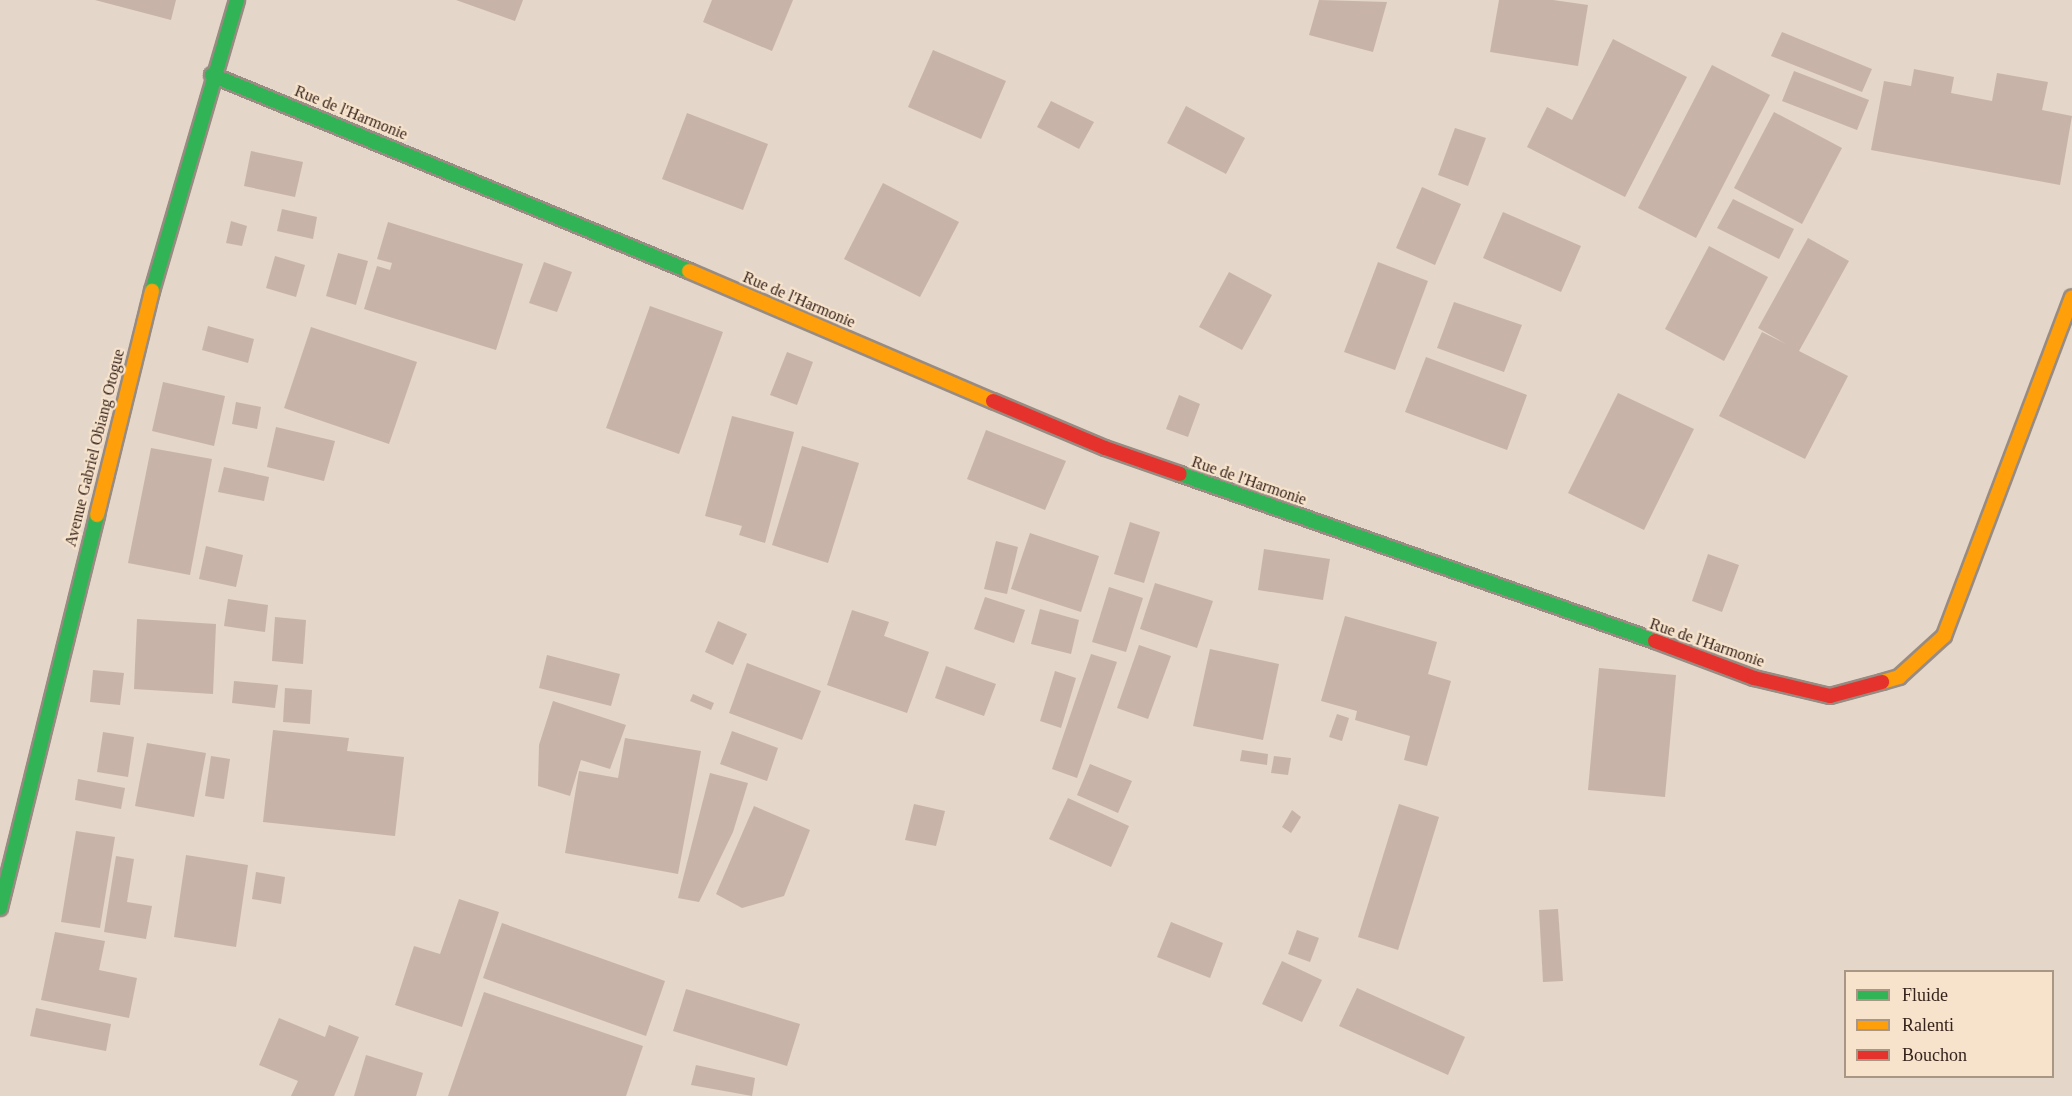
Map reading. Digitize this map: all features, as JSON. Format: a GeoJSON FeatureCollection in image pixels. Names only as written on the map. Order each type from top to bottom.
{"type":"FeatureCollection","features":[{"type":"Feature","properties":{"kind":"street","name":"Avenue Gabriel Obiang Otogue"},"geometry":{"type":"LineString","coordinates":[[0,908],[162,250],[212,75],[237,0]]}},
{"type":"Feature","properties":{"kind":"street","name":"Rue de l'Harmonie"},"geometry":{"type":"LineString","coordinates":[[212,75],[562,218],[1105,448],[1524,592],[1754,678],[1830,696],[1899,677],[1944,636],[2072,297]]}},
{"type":"Feature","properties":{"kind":"building"},"geometry":{"type":"Polygon","coordinates":[[[95,0],[176,0],[171,20],[95,0]]]}},
{"type":"Feature","properties":{"kind":"building"},"geometry":{"type":"Polygon","coordinates":[[[456,0],[523,0],[515,21],[456,0]]]}},
{"type":"Feature","properties":{"kind":"building"},"geometry":{"type":"Polygon","coordinates":[[[712,0],[793,0],[772,51],[703,22],[712,0]]]}},
{"type":"Feature","properties":{"kind":"building"},"geometry":{"type":"Polygon","coordinates":[[[1319,0],[1387,2],[1373,52],[1309,35],[1319,0]]]}},
{"type":"Feature","properties":{"kind":"building"},"geometry":{"type":"Polygon","coordinates":[[[1499,0],[1553,0],[1588,5],[1578,66],[1490,52],[1499,0]]]}},
{"type":"Feature","properties":{"kind":"building"},"geometry":{"type":"Polygon","coordinates":[[[1782,32],[1872,69],[1862,92],[1771,56],[1782,32]]]}},
{"type":"Feature","properties":{"kind":"building"},"geometry":{"type":"Polygon","coordinates":[[[1613,39],[1687,77],[1625,197],[1527,147],[1547,107],[1572,120],[1613,39]]]}},
{"type":"Feature","properties":{"kind":"building"},"geometry":{"type":"Polygon","coordinates":[[[933,50],[1006,81],[981,139],[908,107],[933,50]]]}},
{"type":"Feature","properties":{"kind":"building"},"geometry":{"type":"Polygon","coordinates":[[[1712,65],[1770,95],[1696,238],[1638,208],[1712,65]]]}},
{"type":"Feature","properties":{"kind":"building"},"geometry":{"type":"Polygon","coordinates":[[[1914,69],[1954,77],[1951,93],[1992,101],[1997,73],[2048,82],[2042,110],[2072,116],[2060,185],[1871,150],[1884,81],[1911,86],[1914,69]]]}},
{"type":"Feature","properties":{"kind":"building"},"geometry":{"type":"Polygon","coordinates":[[[1794,71],[1869,100],[1857,130],[1782,101],[1794,71]]]}},
{"type":"Feature","properties":{"kind":"building"},"geometry":{"type":"Polygon","coordinates":[[[1051,101],[1094,122],[1079,149],[1037,127],[1051,101]]]}},
{"type":"Feature","properties":{"kind":"building"},"geometry":{"type":"Polygon","coordinates":[[[1186,106],[1245,138],[1226,174],[1167,143],[1186,106]]]}},
{"type":"Feature","properties":{"kind":"building"},"geometry":{"type":"Polygon","coordinates":[[[1774,112],[1842,148],[1802,224],[1734,188],[1774,112]]]}},
{"type":"Feature","properties":{"kind":"building"},"geometry":{"type":"Polygon","coordinates":[[[687,113],[768,144],[743,210],[662,179],[687,113]]]}},
{"type":"Feature","properties":{"kind":"building"},"geometry":{"type":"Polygon","coordinates":[[[1455,128],[1486,138],[1468,186],[1438,175],[1455,128]]]}},
{"type":"Feature","properties":{"kind":"building"},"geometry":{"type":"Polygon","coordinates":[[[251,151],[303,162],[295,197],[244,186],[251,151]]]}},
{"type":"Feature","properties":{"kind":"building"},"geometry":{"type":"Polygon","coordinates":[[[883,183],[959,222],[920,297],[844,259],[883,183]]]}},
{"type":"Feature","properties":{"kind":"building"},"geometry":{"type":"Polygon","coordinates":[[[1422,187],[1461,204],[1435,265],[1396,248],[1422,187]]]}},
{"type":"Feature","properties":{"kind":"building"},"geometry":{"type":"Polygon","coordinates":[[[1733,199],[1794,229],[1779,259],[1717,228],[1733,199]]]}},
{"type":"Feature","properties":{"kind":"building"},"geometry":{"type":"Polygon","coordinates":[[[282,209],[317,217],[313,239],[277,231],[282,209]]]}},
{"type":"Feature","properties":{"kind":"building"},"geometry":{"type":"Polygon","coordinates":[[[1503,212],[1581,246],[1561,292],[1483,258],[1503,212]]]}},
{"type":"Feature","properties":{"kind":"building"},"geometry":{"type":"Polygon","coordinates":[[[231,221],[247,226],[242,246],[226,243],[231,221]]]}},
{"type":"Feature","properties":{"kind":"building"},"geometry":{"type":"Polygon","coordinates":[[[388,222],[523,264],[496,350],[364,309],[377,266],[390,270],[392,263],[377,259],[388,222]]]}},
{"type":"Feature","properties":{"kind":"building"},"geometry":{"type":"Polygon","coordinates":[[[1808,238],[1849,261],[1799,351],[1848,376],[1805,459],[1719,416],[1762,332],[1786,344],[1758,328],[1808,238]]]}},
{"type":"Feature","properties":{"kind":"building"},"geometry":{"type":"Polygon","coordinates":[[[1709,246],[1768,277],[1724,361],[1665,329],[1709,246]]]}},
{"type":"Feature","properties":{"kind":"building"},"geometry":{"type":"Polygon","coordinates":[[[338,253],[368,261],[356,305],[326,296],[338,253]]]}},
{"type":"Feature","properties":{"kind":"building"},"geometry":{"type":"Polygon","coordinates":[[[275,256],[305,265],[296,297],[266,288],[275,256]]]}},
{"type":"Feature","properties":{"kind":"building"},"geometry":{"type":"Polygon","coordinates":[[[544,262],[572,272],[557,312],[529,303],[544,262]]]}},
{"type":"Feature","properties":{"kind":"building"},"geometry":{"type":"Polygon","coordinates":[[[1378,262],[1428,281],[1395,370],[1344,352],[1378,262]]]}},
{"type":"Feature","properties":{"kind":"building"},"geometry":{"type":"Polygon","coordinates":[[[1229,272],[1272,295],[1242,350],[1199,327],[1229,272]]]}},
{"type":"Feature","properties":{"kind":"building"},"geometry":{"type":"Polygon","coordinates":[[[1454,302],[1522,325],[1504,372],[1437,348],[1454,302]]]}},
{"type":"Feature","properties":{"kind":"building"},"geometry":{"type":"Polygon","coordinates":[[[650,306],[723,332],[679,454],[606,428],[650,306]]]}},
{"type":"Feature","properties":{"kind":"building"},"geometry":{"type":"Polygon","coordinates":[[[208,326],[254,339],[248,363],[202,350],[208,326]]]}},
{"type":"Feature","properties":{"kind":"building"},"geometry":{"type":"Polygon","coordinates":[[[311,327],[417,362],[389,444],[284,408],[311,327]]]}},
{"type":"Feature","properties":{"kind":"building"},"geometry":{"type":"Polygon","coordinates":[[[787,352],[813,362],[797,405],[770,395],[787,352]]]}},
{"type":"Feature","properties":{"kind":"building"},"geometry":{"type":"Polygon","coordinates":[[[1426,357],[1527,395],[1507,450],[1405,412],[1426,357]]]}},
{"type":"Feature","properties":{"kind":"building"},"geometry":{"type":"Polygon","coordinates":[[[163,382],[225,396],[214,446],[152,431],[163,382]]]}},
{"type":"Feature","properties":{"kind":"building"},"geometry":{"type":"Polygon","coordinates":[[[1618,393],[1694,429],[1644,530],[1568,493],[1618,393]]]}},
{"type":"Feature","properties":{"kind":"building"},"geometry":{"type":"Polygon","coordinates":[[[1179,395],[1200,404],[1188,437],[1166,429],[1179,395]]]}},
{"type":"Feature","properties":{"kind":"building"},"geometry":{"type":"Polygon","coordinates":[[[236,402],[261,407],[257,429],[232,424],[236,402]]]}},
{"type":"Feature","properties":{"kind":"building"},"geometry":{"type":"Polygon","coordinates":[[[732,416],[794,432],[765,543],[739,535],[742,526],[705,516],[732,416]]]}},
{"type":"Feature","properties":{"kind":"building"},"geometry":{"type":"Polygon","coordinates":[[[276,427],[335,441],[324,481],[267,467],[276,427]]]}},
{"type":"Feature","properties":{"kind":"building"},"geometry":{"type":"Polygon","coordinates":[[[986,430],[1066,461],[1045,510],[967,479],[986,430]]]}},
{"type":"Feature","properties":{"kind":"building"},"geometry":{"type":"Polygon","coordinates":[[[802,446],[859,463],[828,563],[772,545],[802,446]]]}},
{"type":"Feature","properties":{"kind":"building"},"geometry":{"type":"Polygon","coordinates":[[[151,448],[212,459],[190,575],[128,563],[151,448]]]}},
{"type":"Feature","properties":{"kind":"building"},"geometry":{"type":"Polygon","coordinates":[[[224,467],[269,477],[264,501],[218,492],[224,467]]]}},
{"type":"Feature","properties":{"kind":"building"},"geometry":{"type":"Polygon","coordinates":[[[1130,522],[1160,532],[1144,583],[1114,574],[1130,522]]]}},
{"type":"Feature","properties":{"kind":"building"},"geometry":{"type":"Polygon","coordinates":[[[1030,533],[1099,556],[1081,612],[1011,589],[1030,533]]]}},
{"type":"Feature","properties":{"kind":"building"},"geometry":{"type":"Polygon","coordinates":[[[996,541],[1018,547],[1007,594],[984,589],[996,541]]]}},
{"type":"Feature","properties":{"kind":"building"},"geometry":{"type":"Polygon","coordinates":[[[206,546],[243,555],[236,587],[199,579],[206,546]]]}},
{"type":"Feature","properties":{"kind":"building"},"geometry":{"type":"Polygon","coordinates":[[[1264,549],[1330,559],[1323,600],[1258,590],[1264,549]]]}},
{"type":"Feature","properties":{"kind":"building"},"geometry":{"type":"Polygon","coordinates":[[[1708,554],[1739,565],[1722,612],[1692,601],[1708,554]]]}},
{"type":"Feature","properties":{"kind":"building"},"geometry":{"type":"Polygon","coordinates":[[[1155,583],[1213,601],[1197,648],[1140,629],[1155,583]]]}},
{"type":"Feature","properties":{"kind":"building"},"geometry":{"type":"Polygon","coordinates":[[[1109,587],[1143,598],[1126,652],[1092,642],[1109,587]]]}},
{"type":"Feature","properties":{"kind":"building"},"geometry":{"type":"Polygon","coordinates":[[[985,597],[1025,610],[1014,643],[974,629],[985,597]]]}},
{"type":"Feature","properties":{"kind":"building"},"geometry":{"type":"Polygon","coordinates":[[[228,599],[268,605],[265,632],[224,626],[228,599]]]}},
{"type":"Feature","properties":{"kind":"building"},"geometry":{"type":"Polygon","coordinates":[[[1040,609],[1079,620],[1071,654],[1031,644],[1040,609]]]}},
{"type":"Feature","properties":{"kind":"building"},"geometry":{"type":"Polygon","coordinates":[[[852,610],[889,622],[884,636],[929,652],[907,713],[827,685],[852,610]]]}},
{"type":"Feature","properties":{"kind":"building"},"geometry":{"type":"Polygon","coordinates":[[[1345,616],[1437,642],[1428,674],[1451,681],[1427,766],[1404,760],[1410,736],[1355,720],[1357,711],[1321,701],[1345,616]]]}},
{"type":"Feature","properties":{"kind":"building"},"geometry":{"type":"Polygon","coordinates":[[[275,617],[306,620],[303,664],[272,661],[275,617]]]}},
{"type":"Feature","properties":{"kind":"building"},"geometry":{"type":"Polygon","coordinates":[[[137,619],[216,624],[213,694],[134,689],[137,619]]]}},
{"type":"Feature","properties":{"kind":"building"},"geometry":{"type":"Polygon","coordinates":[[[718,621],[747,634],[733,665],[705,652],[718,621]]]}},
{"type":"Feature","properties":{"kind":"building"},"geometry":{"type":"Polygon","coordinates":[[[1139,645],[1171,656],[1148,719],[1117,708],[1139,645]]]}},
{"type":"Feature","properties":{"kind":"building"},"geometry":{"type":"Polygon","coordinates":[[[1210,649],[1279,664],[1263,740],[1193,726],[1210,649]]]}},
{"type":"Feature","properties":{"kind":"building"},"geometry":{"type":"Polygon","coordinates":[[[1091,654],[1117,662],[1077,778],[1052,769],[1091,654]]]}},
{"type":"Feature","properties":{"kind":"building"},"geometry":{"type":"Polygon","coordinates":[[[547,655],[620,674],[611,706],[539,688],[547,655]]]}},
{"type":"Feature","properties":{"kind":"building"},"geometry":{"type":"Polygon","coordinates":[[[747,663],[821,691],[802,740],[729,713],[747,663]]]}},
{"type":"Feature","properties":{"kind":"building"},"geometry":{"type":"Polygon","coordinates":[[[946,666],[996,684],[984,716],[935,698],[946,666]]]}},
{"type":"Feature","properties":{"kind":"building"},"geometry":{"type":"Polygon","coordinates":[[[1599,668],[1676,675],[1665,797],[1588,790],[1599,668]]]}},
{"type":"Feature","properties":{"kind":"building"},"geometry":{"type":"Polygon","coordinates":[[[93,670],[124,673],[120,705],[90,702],[93,670]]]}},
{"type":"Feature","properties":{"kind":"building"},"geometry":{"type":"Polygon","coordinates":[[[1055,671],[1076,678],[1061,728],[1040,721],[1055,671]]]}},
{"type":"Feature","properties":{"kind":"building"},"geometry":{"type":"Polygon","coordinates":[[[234,681],[278,685],[275,708],[232,703],[234,681]]]}},
{"type":"Feature","properties":{"kind":"building"},"geometry":{"type":"Polygon","coordinates":[[[285,688],[312,690],[310,724],[283,722],[285,688]]]}},
{"type":"Feature","properties":{"kind":"building"},"geometry":{"type":"Polygon","coordinates":[[[693,694],[714,703],[711,710],[690,701],[693,694]]]}},
{"type":"Feature","properties":{"kind":"building"},"geometry":{"type":"Polygon","coordinates":[[[553,701],[626,725],[610,769],[581,760],[570,796],[538,786],[539,745],[553,701]]]}},
{"type":"Feature","properties":{"kind":"building"},"geometry":{"type":"Polygon","coordinates":[[[1337,714],[1349,718],[1342,741],[1329,737],[1337,714]]]}},
{"type":"Feature","properties":{"kind":"building"},"geometry":{"type":"Polygon","coordinates":[[[273,730],[349,738],[347,751],[404,757],[395,836],[263,822],[273,730]]]}},
{"type":"Feature","properties":{"kind":"building"},"geometry":{"type":"Polygon","coordinates":[[[732,731],[778,748],[767,781],[720,764],[732,731]]]}},
{"type":"Feature","properties":{"kind":"building"},"geometry":{"type":"Polygon","coordinates":[[[103,732],[134,737],[128,777],[97,772],[103,732]]]}},
{"type":"Feature","properties":{"kind":"building"},"geometry":{"type":"Polygon","coordinates":[[[625,738],[701,751],[678,874],[565,853],[579,771],[618,778],[625,738]]]}},
{"type":"Feature","properties":{"kind":"building"},"geometry":{"type":"Polygon","coordinates":[[[147,743],[206,753],[194,817],[135,806],[147,743]]]}},
{"type":"Feature","properties":{"kind":"building"},"geometry":{"type":"Polygon","coordinates":[[[1242,750],[1268,754],[1267,765],[1240,761],[1242,750]]]}},
{"type":"Feature","properties":{"kind":"building"},"geometry":{"type":"Polygon","coordinates":[[[211,756],[230,759],[224,799],[205,796],[211,756]]]}},
{"type":"Feature","properties":{"kind":"building"},"geometry":{"type":"Polygon","coordinates":[[[1274,756],[1291,758],[1288,775],[1271,773],[1274,756]]]}},
{"type":"Feature","properties":{"kind":"building"},"geometry":{"type":"Polygon","coordinates":[[[1090,764],[1132,781],[1118,813],[1077,795],[1090,764]]]}},
{"type":"Feature","properties":{"kind":"building"},"geometry":{"type":"Polygon","coordinates":[[[710,773],[748,783],[733,832],[699,902],[678,898],[710,773]]]}},
{"type":"Feature","properties":{"kind":"building"},"geometry":{"type":"Polygon","coordinates":[[[78,779],[125,788],[121,809],[75,800],[78,779]]]}},
{"type":"Feature","properties":{"kind":"building"},"geometry":{"type":"Polygon","coordinates":[[[1068,798],[1129,826],[1111,867],[1049,839],[1068,798]]]}},
{"type":"Feature","properties":{"kind":"building"},"geometry":{"type":"Polygon","coordinates":[[[914,804],[945,811],[936,846],[905,840],[914,804]]]}},
{"type":"Feature","properties":{"kind":"building"},"geometry":{"type":"Polygon","coordinates":[[[1399,804],[1439,817],[1398,950],[1358,937],[1399,804]]]}},
{"type":"Feature","properties":{"kind":"building"},"geometry":{"type":"Polygon","coordinates":[[[754,806],[810,830],[784,896],[742,908],[716,894],[754,806]]]}},
{"type":"Feature","properties":{"kind":"building"},"geometry":{"type":"Polygon","coordinates":[[[1292,810],[1301,817],[1291,833],[1282,827],[1292,810]]]}},
{"type":"Feature","properties":{"kind":"building"},"geometry":{"type":"Polygon","coordinates":[[[76,831],[115,837],[100,928],[61,922],[76,831]]]}},
{"type":"Feature","properties":{"kind":"building"},"geometry":{"type":"Polygon","coordinates":[[[186,855],[248,865],[236,947],[174,937],[186,855]]]}},
{"type":"Feature","properties":{"kind":"building"},"geometry":{"type":"Polygon","coordinates":[[[116,856],[134,859],[127,902],[152,906],[146,939],[104,932],[116,856]]]}},
{"type":"Feature","properties":{"kind":"building"},"geometry":{"type":"Polygon","coordinates":[[[256,872],[285,877],[281,904],[252,899],[256,872]]]}},
{"type":"Feature","properties":{"kind":"building"},"geometry":{"type":"Polygon","coordinates":[[[459,899],[499,912],[462,1027],[395,1005],[414,946],[440,954],[459,899]]]}},
{"type":"Feature","properties":{"kind":"building"},"geometry":{"type":"Polygon","coordinates":[[[1558,909],[1563,981],[1543,982],[1539,910],[1558,909]]]}},
{"type":"Feature","properties":{"kind":"building"},"geometry":{"type":"Polygon","coordinates":[[[1171,922],[1223,943],[1210,978],[1157,957],[1171,922]]]}},
{"type":"Feature","properties":{"kind":"building"},"geometry":{"type":"Polygon","coordinates":[[[502,923],[665,981],[646,1036],[483,978],[502,923]]]}},
{"type":"Feature","properties":{"kind":"building"},"geometry":{"type":"Polygon","coordinates":[[[1297,930],[1319,938],[1310,962],[1288,954],[1297,930]]]}},
{"type":"Feature","properties":{"kind":"building"},"geometry":{"type":"Polygon","coordinates":[[[55,932],[105,941],[99,970],[137,978],[129,1018],[41,1000],[55,932]]]}},
{"type":"Feature","properties":{"kind":"building"},"geometry":{"type":"Polygon","coordinates":[[[1282,961],[1322,980],[1302,1022],[1262,1004],[1282,961]]]}},
{"type":"Feature","properties":{"kind":"building"},"geometry":{"type":"Polygon","coordinates":[[[1357,988],[1465,1037],[1448,1075],[1339,1026],[1357,988]]]}},
{"type":"Feature","properties":{"kind":"building"},"geometry":{"type":"Polygon","coordinates":[[[686,989],[800,1024],[787,1066],[673,1031],[686,989]]]}},
{"type":"Feature","properties":{"kind":"building"},"geometry":{"type":"Polygon","coordinates":[[[484,992],[643,1046],[626,1096],[448,1096],[484,992]]]}},
{"type":"Feature","properties":{"kind":"building"},"geometry":{"type":"Polygon","coordinates":[[[36,1008],[111,1024],[106,1051],[30,1036],[36,1008]]]}},
{"type":"Feature","properties":{"kind":"building"},"geometry":{"type":"Polygon","coordinates":[[[279,1018],[325,1037],[329,1025],[359,1037],[334,1096],[291,1096],[298,1081],[259,1065],[279,1018]]]}},
{"type":"Feature","properties":{"kind":"building"},"geometry":{"type":"Polygon","coordinates":[[[366,1055],[423,1073],[416,1096],[354,1096],[366,1055]]]}},
{"type":"Feature","properties":{"kind":"building"},"geometry":{"type":"Polygon","coordinates":[[[696,1065],[755,1078],[752,1096],[691,1085],[696,1065]]]}},
{"type":"Feature","properties":{"kind":"traffic: fast"},"geometry":{"type":"LineString","coordinates":[[152,291],[237,0]]}},
{"type":"Feature","properties":{"kind":"traffic: fast"},"geometry":{"type":"LineString","coordinates":[[212,75],[689,271]]}},
{"type":"Feature","properties":{"kind":"traffic: fast"},"geometry":{"type":"LineString","coordinates":[[1180,474],[1655,641]]}},
{"type":"Feature","properties":{"kind":"traffic: fast"},"geometry":{"type":"LineString","coordinates":[[0,908],[97,515]]}},
{"type":"Feature","properties":{"kind":"traffic: slow"},"geometry":{"type":"LineString","coordinates":[[689,271],[993,401]]}},
{"type":"Feature","properties":{"kind":"traffic: slow"},"geometry":{"type":"LineString","coordinates":[[97,515],[152,291]]}},
{"type":"Feature","properties":{"kind":"traffic: slow"},"geometry":{"type":"LineString","coordinates":[[1882,682],[1899,677],[1944,636],[2072,297]]}},
{"type":"Feature","properties":{"kind":"traffic: jam"},"geometry":{"type":"LineString","coordinates":[[993,401],[1105,448],[1180,474]]}},
{"type":"Feature","properties":{"kind":"traffic: jam"},"geometry":{"type":"LineString","coordinates":[[1655,641],[1754,678],[1830,696],[1882,682]]}}]}
